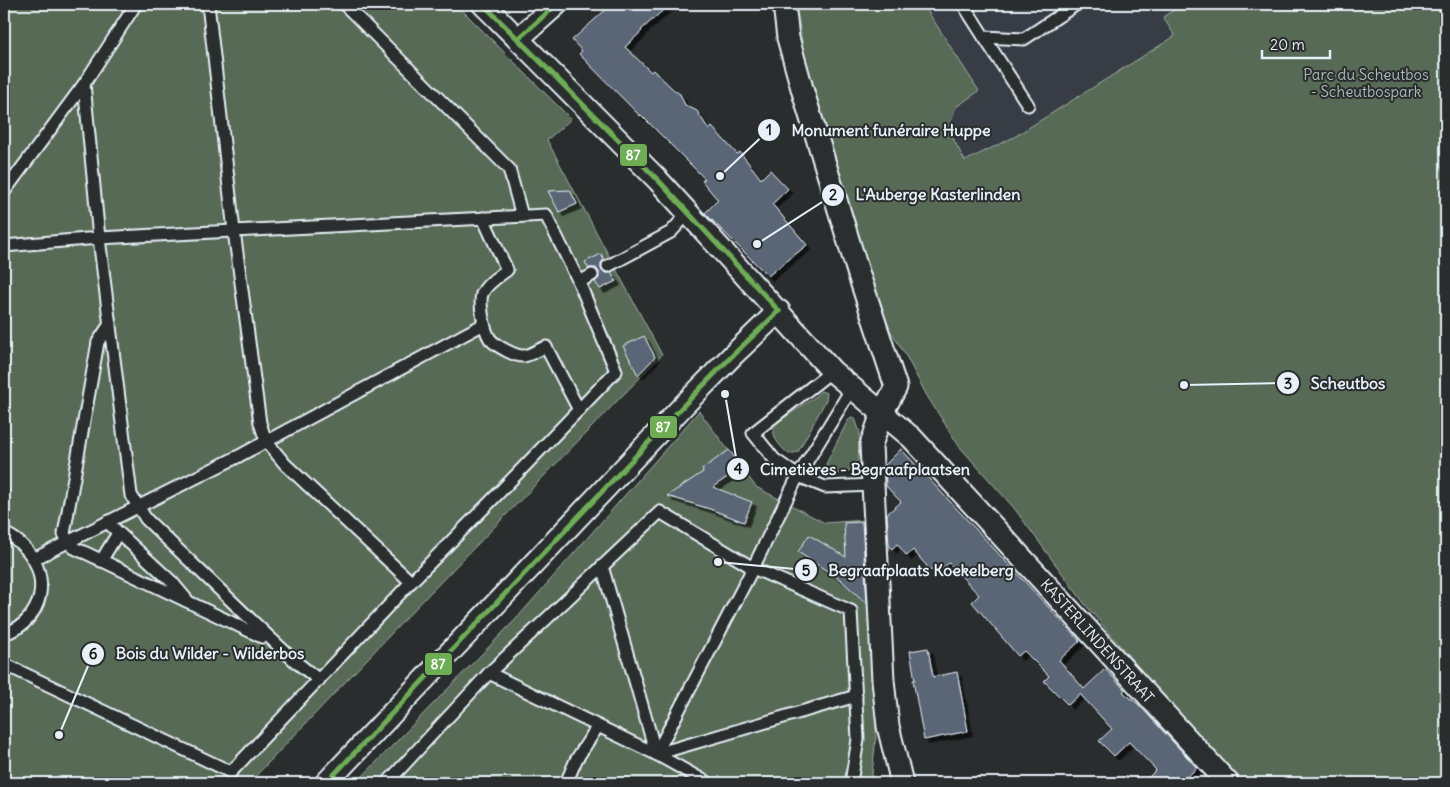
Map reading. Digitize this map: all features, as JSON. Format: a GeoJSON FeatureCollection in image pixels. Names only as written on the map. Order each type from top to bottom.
{"type":"FeatureCollection","features":[{"type":"Feature","properties":{"kind":"street","name":"KASTERLINDENSTRAAT"},"geometry":{"type":"LineString","coordinates":[[482,4],[658,180],[832,371],[912,438],[1228,783]]}},
{"type":"Feature","properties":{"kind":"street"},"geometry":{"type":"LineString","coordinates":[[518,39],[557,4]]}},
{"type":"Feature","properties":{"kind":"street"},"geometry":{"type":"LineString","coordinates":[[784,4],[788,38],[803,92],[858,272],[896,387],[882,413],[871,445],[883,680],[888,726],[902,783]]}},
{"type":"Feature","properties":{"kind":"street"},"geometry":{"type":"LineString","coordinates":[[326,783],[685,404],[779,311]]}},
{"type":"Feature","properties":{"kind":"lane"},"geometry":{"type":"LineString","coordinates":[[4,192],[84,84],[136,4]]}},
{"type":"Feature","properties":{"kind":"lane"},"geometry":{"type":"LineString","coordinates":[[208,4],[234,231],[260,423],[266,441],[285,464],[411,582]]}},
{"type":"Feature","properties":{"kind":"lane"},"geometry":{"type":"LineString","coordinates":[[344,4],[509,169],[522,216]]}},
{"type":"Feature","properties":{"kind":"lane"},"geometry":{"type":"LineString","coordinates":[[963,4],[1028,105]]}},
{"type":"Feature","properties":{"kind":"lane"},"geometry":{"type":"LineString","coordinates":[[984,37],[1024,39],[1077,4]]}},
{"type":"Feature","properties":{"kind":"lane"},"geometry":{"type":"LineString","coordinates":[[84,84],[99,238],[131,495],[146,519],[268,636],[319,680]]}},
{"type":"Feature","properties":{"kind":"lane"},"geometry":{"type":"LineString","coordinates":[[608,266],[671,232],[688,213]]}},
{"type":"Feature","properties":{"kind":"lane"},"geometry":{"type":"LineString","coordinates":[[4,246],[99,238],[546,215],[579,282],[616,371],[411,582],[231,772],[4,664]]}},
{"type":"Feature","properties":{"kind":"lane"},"geometry":{"type":"LineString","coordinates":[[483,218],[507,270],[482,293],[480,307],[490,339],[506,351],[523,356],[546,347],[579,410]]}},
{"type":"Feature","properties":{"kind":"lane"},"geometry":{"type":"LineString","coordinates":[[579,282],[592,275]]}},
{"type":"Feature","properties":{"kind":"lane"},"geometry":{"type":"LineString","coordinates":[[110,324],[98,342],[64,534],[68,542],[74,548],[262,637],[268,636]]}},
{"type":"Feature","properties":{"kind":"lane"},"geometry":{"type":"LineString","coordinates":[[34,559],[266,441],[484,324]]}},
{"type":"Feature","properties":{"kind":"lane"},"geometry":{"type":"LineString","coordinates":[[832,371],[753,433],[774,459],[798,476],[825,487],[873,485]]}},
{"type":"Feature","properties":{"kind":"lane"},"geometry":{"type":"LineString","coordinates":[[656,754],[798,476],[852,388]]}},
{"type":"Feature","properties":{"kind":"lane"},"geometry":{"type":"LineString","coordinates":[[387,783],[489,673],[660,512],[752,568],[851,610],[858,739],[850,783]]}},
{"type":"Feature","properties":{"kind":"lane"},"geometry":{"type":"LineString","coordinates":[[107,522],[172,582],[190,603]]}},
{"type":"Feature","properties":{"kind":"lane"},"geometry":{"type":"LineString","coordinates":[[101,560],[118,533]]}},
{"type":"Feature","properties":{"kind":"lane"},"geometry":{"type":"LineString","coordinates":[[4,534],[14,538],[34,559],[40,574],[40,592],[37,605],[27,620],[17,628],[4,634]]}},
{"type":"Feature","properties":{"kind":"lane"},"geometry":{"type":"LineString","coordinates":[[602,566],[656,754]]}},
{"type":"Feature","properties":{"kind":"lane"},"geometry":{"type":"LineString","coordinates":[[489,673],[656,754],[708,783]]}},
{"type":"Feature","properties":{"kind":"lane"},"geometry":{"type":"LineString","coordinates":[[656,754],[856,696]]}},
{"type":"Feature","properties":{"kind":"lane"},"geometry":{"type":"LineString","coordinates":[[566,783],[576,760],[598,726]]}},
{"type":"Feature","properties":{"kind":"shaded area"},"geometry":{"type":"Polygon","coordinates":[[[923,4],[1183,4],[1163,17],[1175,35],[1014,137],[965,161],[948,129],[956,107],[979,91],[923,4]]]}},
{"type":"Feature","properties":{"kind":"green space"},"geometry":{"type":"Polygon","coordinates":[[[4,4],[456,4],[571,119],[547,140],[662,355],[429,594],[249,783],[4,783],[4,4]]]}},
{"type":"Feature","properties":{"kind":"green space","name":"Parc du Scheutbos - Scheutbospark"},"geometry":{"type":"Polygon","coordinates":[[[796,4],[923,4],[979,91],[956,107],[948,129],[965,161],[1014,137],[1175,36],[1163,17],[1183,4],[1446,4],[1446,783],[1241,783],[1084,603],[1014,508],[959,446],[927,396],[890,330],[858,243],[803,48],[796,4]]]}},
{"type":"Feature","properties":{"kind":"green space"},"geometry":{"type":"Polygon","coordinates":[[[821,391],[827,393],[826,400],[798,452],[789,454],[779,445],[775,437],[775,424],[821,391]]]}},
{"type":"Feature","properties":{"kind":"green space"},"geometry":{"type":"Polygon","coordinates":[[[699,411],[756,487],[825,523],[865,520],[873,601],[876,737],[871,783],[356,783],[516,619],[699,411]]]}},
{"type":"Feature","properties":{"kind":"green space"},"geometry":{"type":"Polygon","coordinates":[[[851,417],[855,418],[860,433],[858,460],[852,469],[836,474],[829,471],[826,464],[851,417]]]}},
{"type":"Feature","properties":{"kind":"building"},"geometry":{"type":"Polygon","coordinates":[[[612,4],[670,4],[625,47],[651,72],[653,70],[680,94],[685,105],[697,111],[709,130],[712,127],[737,154],[740,152],[761,179],[770,170],[788,189],[772,204],[807,245],[768,276],[705,213],[718,200],[702,181],[705,179],[579,54],[582,51],[572,40],[612,4]]]}},
{"type":"Feature","properties":{"kind":"building"},"geometry":{"type":"Polygon","coordinates":[[[570,190],[577,204],[559,212],[548,191],[570,190]]]}},
{"type":"Feature","properties":{"kind":"building"},"geometry":{"type":"Polygon","coordinates":[[[601,254],[604,259],[601,263],[601,269],[605,273],[611,273],[616,281],[600,289],[595,282],[599,278],[599,272],[596,268],[588,268],[585,262],[601,254]]]}},
{"type":"Feature","properties":{"kind":"building"},"geometry":{"type":"Polygon","coordinates":[[[644,336],[655,357],[638,375],[623,346],[644,336]]]}},
{"type":"Feature","properties":{"kind":"building"},"geometry":{"type":"Polygon","coordinates":[[[901,449],[1080,641],[1059,660],[1084,689],[1105,669],[1125,690],[1123,692],[1139,705],[1197,768],[1180,783],[1143,783],[1156,770],[1129,742],[1114,756],[1099,741],[1112,729],[1080,694],[1068,705],[1044,681],[1049,676],[1024,651],[1018,656],[972,602],[979,595],[949,563],[938,573],[934,568],[931,571],[913,550],[907,556],[897,544],[892,549],[889,545],[887,514],[901,502],[886,486],[885,465],[901,449]]]}},
{"type":"Feature","properties":{"kind":"building"},"geometry":{"type":"Polygon","coordinates":[[[729,450],[742,467],[713,487],[752,502],[744,522],[667,496],[703,472],[702,469],[729,450]]]}},
{"type":"Feature","properties":{"kind":"building"},"geometry":{"type":"Polygon","coordinates":[[[862,522],[867,604],[841,580],[798,552],[809,535],[846,557],[844,523],[862,522]]]}},
{"type":"Feature","properties":{"kind":"building"},"geometry":{"type":"Polygon","coordinates":[[[928,648],[933,677],[957,672],[968,731],[924,740],[913,680],[915,680],[910,651],[928,648]]]}},
{"type":"Feature","properties":{"kind":"transit line","name":"87"},"geometry":{"type":"LineString","coordinates":[[483,4],[658,180],[779,311]]}},
{"type":"Feature","properties":{"kind":"transit line","name":"87"},"geometry":{"type":"LineString","coordinates":[[518,39],[557,4]]}},
{"type":"Feature","properties":{"kind":"transit line","name":"87"},"geometry":{"type":"LineString","coordinates":[[326,783],[685,404],[779,311]]}},
{"type":"Feature","properties":{"kind":"place","name":"Monument funéraire Huppe"},"geometry":{"type":"Point","coordinates":[720,176]}},
{"type":"Feature","properties":{"kind":"place","name":"L'Auberge Kasterlinden"},"geometry":{"type":"Point","coordinates":[757,244]}},
{"type":"Feature","properties":{"kind":"place","name":"Scheutbos"},"geometry":{"type":"Point","coordinates":[1184,385]}},
{"type":"Feature","properties":{"kind":"place","name":"Cimetières - Begraafplaatsen"},"geometry":{"type":"Point","coordinates":[725,394]}},
{"type":"Feature","properties":{"kind":"place","name":"Begraafplaats Koekelberg"},"geometry":{"type":"Point","coordinates":[718,562]}},
{"type":"Feature","properties":{"kind":"place","name":"Bois du Wilder - Wilderbos"},"geometry":{"type":"Point","coordinates":[59,735]}}]}
